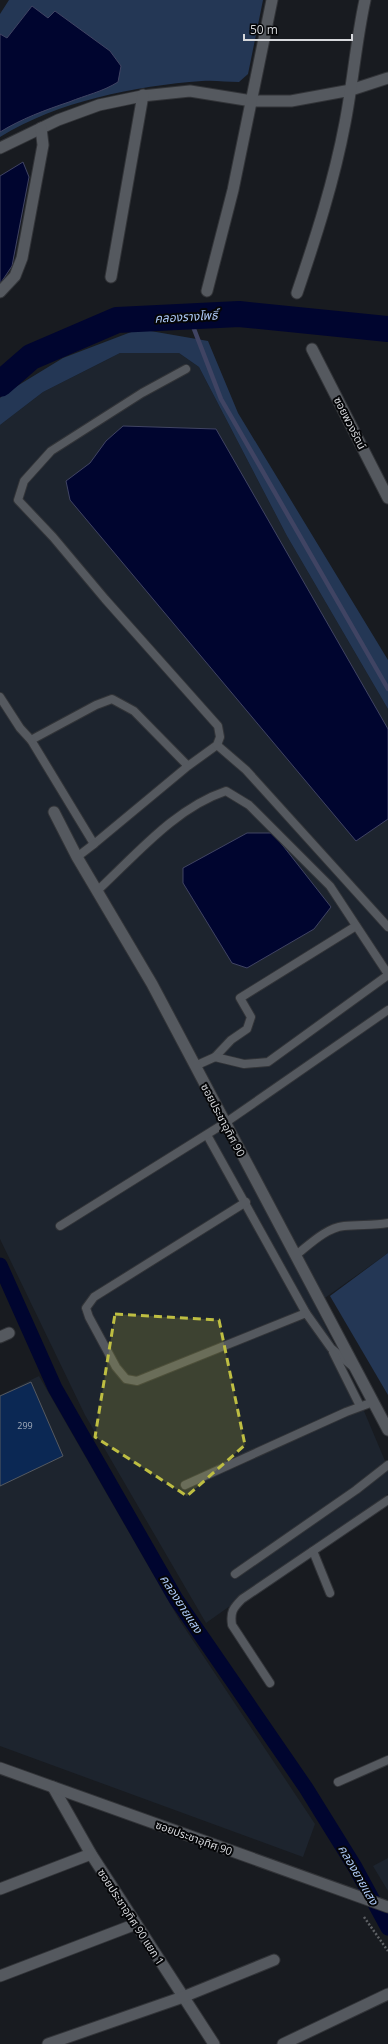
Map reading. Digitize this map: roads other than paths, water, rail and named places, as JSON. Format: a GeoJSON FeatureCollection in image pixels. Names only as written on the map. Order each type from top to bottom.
{"type":"FeatureCollection","features":[{"type":"Feature","properties":{"kind":"street"},"geometry":{"type":"LineString","coordinates":[[208,291],[233,190],[272,0]]}},
{"type":"Feature","properties":{"kind":"street"},"geometry":{"type":"LineString","coordinates":[[297,293],[325,205],[337,161],[351,90],[356,45],[365,0]]}},
{"type":"Feature","properties":{"kind":"street"},"geometry":{"type":"LineString","coordinates":[[0,148],[41,128],[99,105],[143,95],[190,90],[252,101],[291,102],[351,90],[388,78]]}},
{"type":"Feature","properties":{"kind":"street"},"geometry":{"type":"LineString","coordinates":[[111,277],[143,95]]}},
{"type":"Feature","properties":{"kind":"street"},"geometry":{"type":"LineString","coordinates":[[0,292],[15,276],[24,253],[43,145],[41,128]]}},
{"type":"Feature","properties":{"kind":"street","name":"ซอยพวงรัตน์"},"geometry":{"type":"LineString","coordinates":[[312,349],[388,498]]}},
{"type":"Feature","properties":{"kind":"street","name":"ซอยประชาอุทิศ 90"},"geometry":{"type":"LineString","coordinates":[[54,812],[77,857],[152,984],[388,1430]]}},
{"type":"Feature","properties":{"kind":"street","name":"ซอยประชาอุทิศ 90"},"geometry":{"type":"LineString","coordinates":[[0,1768],[325,1886],[388,1907]]}},
{"type":"Feature","properties":{"kind":"street","name":"ซอยประชาอุทิศ 90 แยก 1"},"geometry":{"type":"LineString","coordinates":[[53,1787],[91,1854],[214,2044]]}},
{"type":"Feature","properties":{"kind":"street"},"geometry":{"type":"LineString","coordinates":[[0,1890],[91,1854]]}},
{"type":"Feature","properties":{"kind":"street"},"geometry":{"type":"LineString","coordinates":[[0,1976],[136,1924]]}},
{"type":"Feature","properties":{"kind":"street"},"geometry":{"type":"LineString","coordinates":[[48,2044],[183,1997],[274,1960]]}},
{"type":"Feature","properties":{"kind":"street"},"geometry":{"type":"LineString","coordinates":[[283,2044],[388,1994]]}},
{"type":"Feature","properties":{"kind":"lane"},"geometry":{"type":"LineString","coordinates":[[77,857],[188,766],[217,745],[220,737],[218,726],[105,599],[53,537],[18,500],[24,481],[51,452],[142,392],[186,369]]}},
{"type":"Feature","properties":{"kind":"lane"},"geometry":{"type":"LineString","coordinates":[[0,697],[20,728],[31,740],[94,844]]}},
{"type":"Feature","properties":{"kind":"lane"},"geometry":{"type":"LineString","coordinates":[[31,740],[96,705],[112,699],[134,711],[188,766]]}},
{"type":"Feature","properties":{"kind":"lane"},"geometry":{"type":"LineString","coordinates":[[217,745],[246,770],[388,927]]}},
{"type":"Feature","properties":{"kind":"lane"},"geometry":{"type":"LineString","coordinates":[[97,891],[173,820],[208,797],[226,791],[249,805],[330,886],[388,974],[268,1062],[244,1064],[215,1057]]}},
{"type":"Feature","properties":{"kind":"lane"},"geometry":{"type":"LineString","coordinates":[[195,1066],[215,1057],[231,1040],[247,1029],[251,1017],[240,998],[356,926]]}},
{"type":"Feature","properties":{"kind":"lane"},"geometry":{"type":"LineString","coordinates":[[60,1226],[207,1135],[388,1010]]}},
{"type":"Feature","properties":{"kind":"lane"},"geometry":{"type":"LineString","coordinates":[[207,1135],[246,1202],[306,1313],[331,1348],[360,1406]]}},
{"type":"Feature","properties":{"kind":"lane"},"geometry":{"type":"LineString","coordinates":[[246,1202],[94,1296],[86,1308],[89,1317],[116,1367],[126,1379],[137,1381],[306,1313]]}},
{"type":"Feature","properties":{"kind":"lane"},"geometry":{"type":"LineString","coordinates":[[296,1255],[327,1232],[344,1226],[367,1226],[388,1223]]}},
{"type":"Feature","properties":{"kind":"lane"},"geometry":{"type":"LineString","coordinates":[[331,1348],[358,1372]]}},
{"type":"Feature","properties":{"kind":"lane"},"geometry":{"type":"LineString","coordinates":[[185,1485],[360,1406],[373,1402]]}},
{"type":"Feature","properties":{"kind":"lane"},"geometry":{"type":"LineString","coordinates":[[235,1574],[356,1490],[388,1465]]}},
{"type":"Feature","properties":{"kind":"lane"},"geometry":{"type":"LineString","coordinates":[[270,1684],[232,1625],[230,1614],[234,1607],[242,1599],[388,1500]]}},
{"type":"Feature","properties":{"kind":"lane"},"geometry":{"type":"LineString","coordinates":[[313,1551],[330,1593]]}},
{"type":"Feature","properties":{"kind":"lane"},"geometry":{"type":"LineString","coordinates":[[338,1782],[388,1760]]}},
{"type":"Feature","properties":{"kind":"waterway","name":"คลองรางโพธิ์"},"geometry":{"type":"LineString","coordinates":[[0,384],[31,357],[117,320],[239,314],[388,329]]}},
{"type":"Feature","properties":{"kind":"waterway"},"geometry":{"type":"LineString","coordinates":[[189,316],[221,399],[388,689]]}},
{"type":"Feature","properties":{"kind":"waterway","name":"คลองยายแสง"},"geometry":{"type":"LineString","coordinates":[[0,1265],[55,1388],[176,1599],[306,1788],[355,1867],[388,1928]]}}]}
